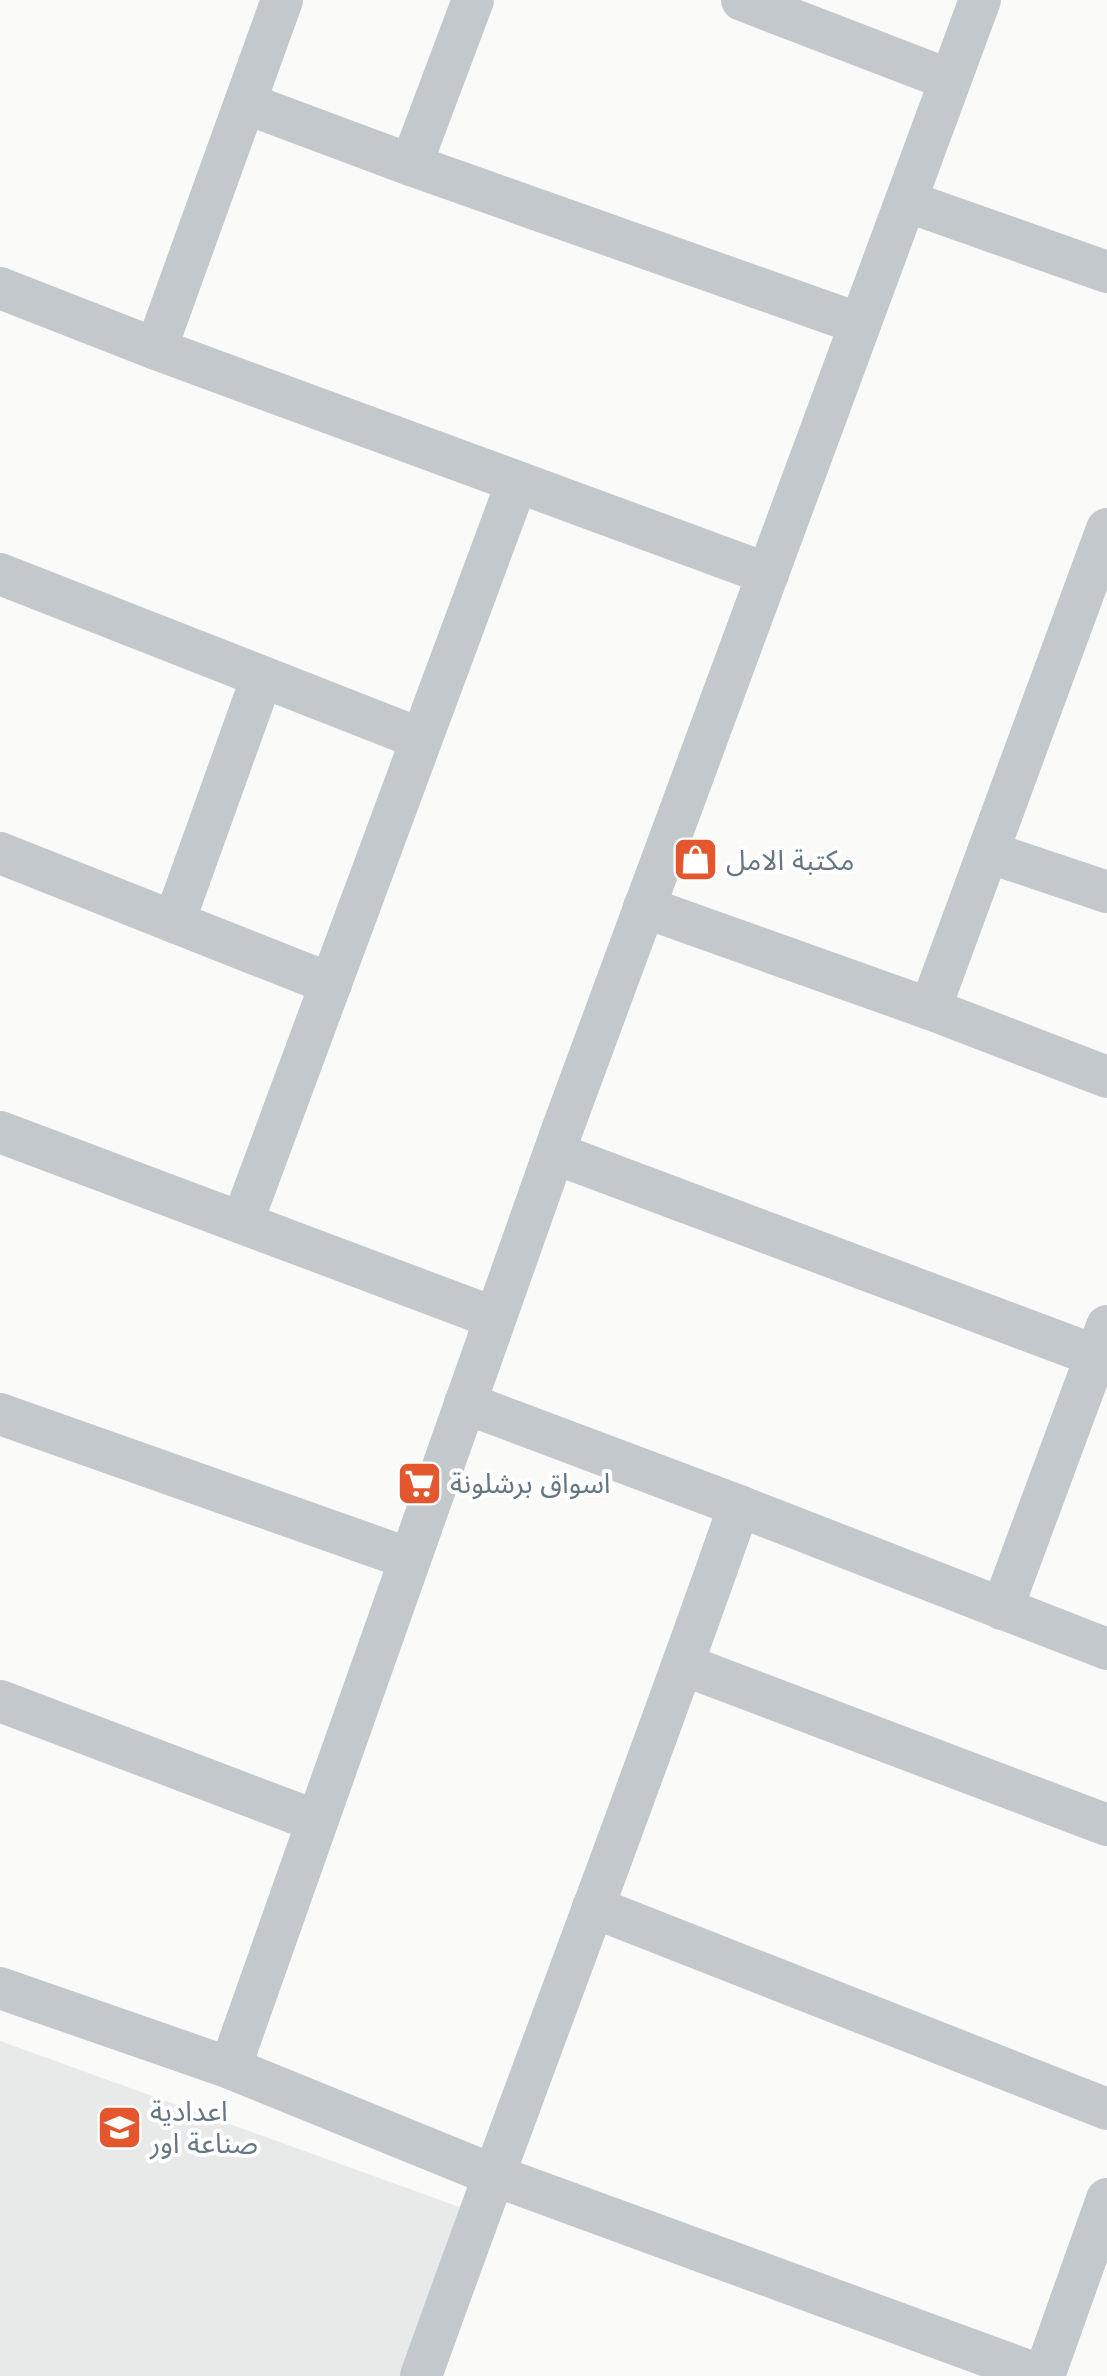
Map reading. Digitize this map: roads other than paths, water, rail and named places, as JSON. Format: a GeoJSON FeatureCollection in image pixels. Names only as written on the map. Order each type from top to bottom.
{"type":"FeatureCollection","features":[{"type":"Feature","properties":{"kind":"street"},"geometry":{"type":"LineString","coordinates":[[156,349],[282,0]]}},
{"type":"Feature","properties":{"kind":"street"},"geometry":{"type":"LineString","coordinates":[[411,165],[473,0]]}},
{"type":"Feature","properties":{"kind":"street"},"geometry":{"type":"LineString","coordinates":[[742,0],[950,80]]}},
{"type":"Feature","properties":{"kind":"street"},"geometry":{"type":"LineString","coordinates":[[230,2068],[554,1153],[980,0]]}},
{"type":"Feature","properties":{"kind":"street"},"geometry":{"type":"LineString","coordinates":[[245,103],[860,324]]}},
{"type":"Feature","properties":{"kind":"street"},"geometry":{"type":"LineString","coordinates":[[906,201],[1107,272]]}},
{"type":"Feature","properties":{"kind":"street"},"geometry":{"type":"LineString","coordinates":[[0,288],[156,349],[768,574]]}},
{"type":"Feature","properties":{"kind":"street"},"geometry":{"type":"LineString","coordinates":[[242,1223],[517,482]]}},
{"type":"Feature","properties":{"kind":"street"},"geometry":{"type":"LineString","coordinates":[[930,1009],[1107,529]]}},
{"type":"Feature","properties":{"kind":"street"},"geometry":{"type":"LineString","coordinates":[[0,574],[421,739]]}},
{"type":"Feature","properties":{"kind":"street"},"geometry":{"type":"LineString","coordinates":[[174,922],[262,677]]}},
{"type":"Feature","properties":{"kind":"street"},"geometry":{"type":"LineString","coordinates":[[988,852],[1107,892]]}},
{"type":"Feature","properties":{"kind":"street"},"geometry":{"type":"LineString","coordinates":[[0,853],[331,984]]}},
{"type":"Feature","properties":{"kind":"street"},"geometry":{"type":"LineString","coordinates":[[644,907],[930,1009],[1107,1077]]}},
{"type":"Feature","properties":{"kind":"street"},"geometry":{"type":"LineString","coordinates":[[0,1132],[495,1318]]}},
{"type":"Feature","properties":{"kind":"street"},"geometry":{"type":"LineString","coordinates":[[554,1153],[1102,1341],[1002,1609]]}},
{"type":"Feature","properties":{"kind":"street"},"geometry":{"type":"LineString","coordinates":[[465,1403],[1107,1649]]}},
{"type":"Feature","properties":{"kind":"street"},"geometry":{"type":"LineString","coordinates":[[0,1414],[410,1559]]}},
{"type":"Feature","properties":{"kind":"street"},"geometry":{"type":"LineString","coordinates":[[421,2376],[684,1665],[739,1506]]}},
{"type":"Feature","properties":{"kind":"street"},"geometry":{"type":"LineString","coordinates":[[684,1665],[1107,1825]]}},
{"type":"Feature","properties":{"kind":"street"},"geometry":{"type":"LineString","coordinates":[[0,1701],[316,1821]]}},
{"type":"Feature","properties":{"kind":"street"},"geometry":{"type":"LineString","coordinates":[[593,1907],[1107,2109]]}},
{"type":"Feature","properties":{"kind":"street"},"geometry":{"type":"LineString","coordinates":[[0,1988],[230,2068],[493,2175],[1043,2376],[1107,2199]]}},
{"type":"Feature","properties":{"kind":"place","name":"مكتبة الامل"},"geometry":{"type":"Point","coordinates":[695,860]}},
{"type":"Feature","properties":{"kind":"place","name":"اسواق برشلونة"},"geometry":{"type":"Point","coordinates":[419,1483]}},
{"type":"Feature","properties":{"kind":"place","name":"اعدادية صناعة اور"},"geometry":{"type":"Point","coordinates":[119,2127]}}]}
